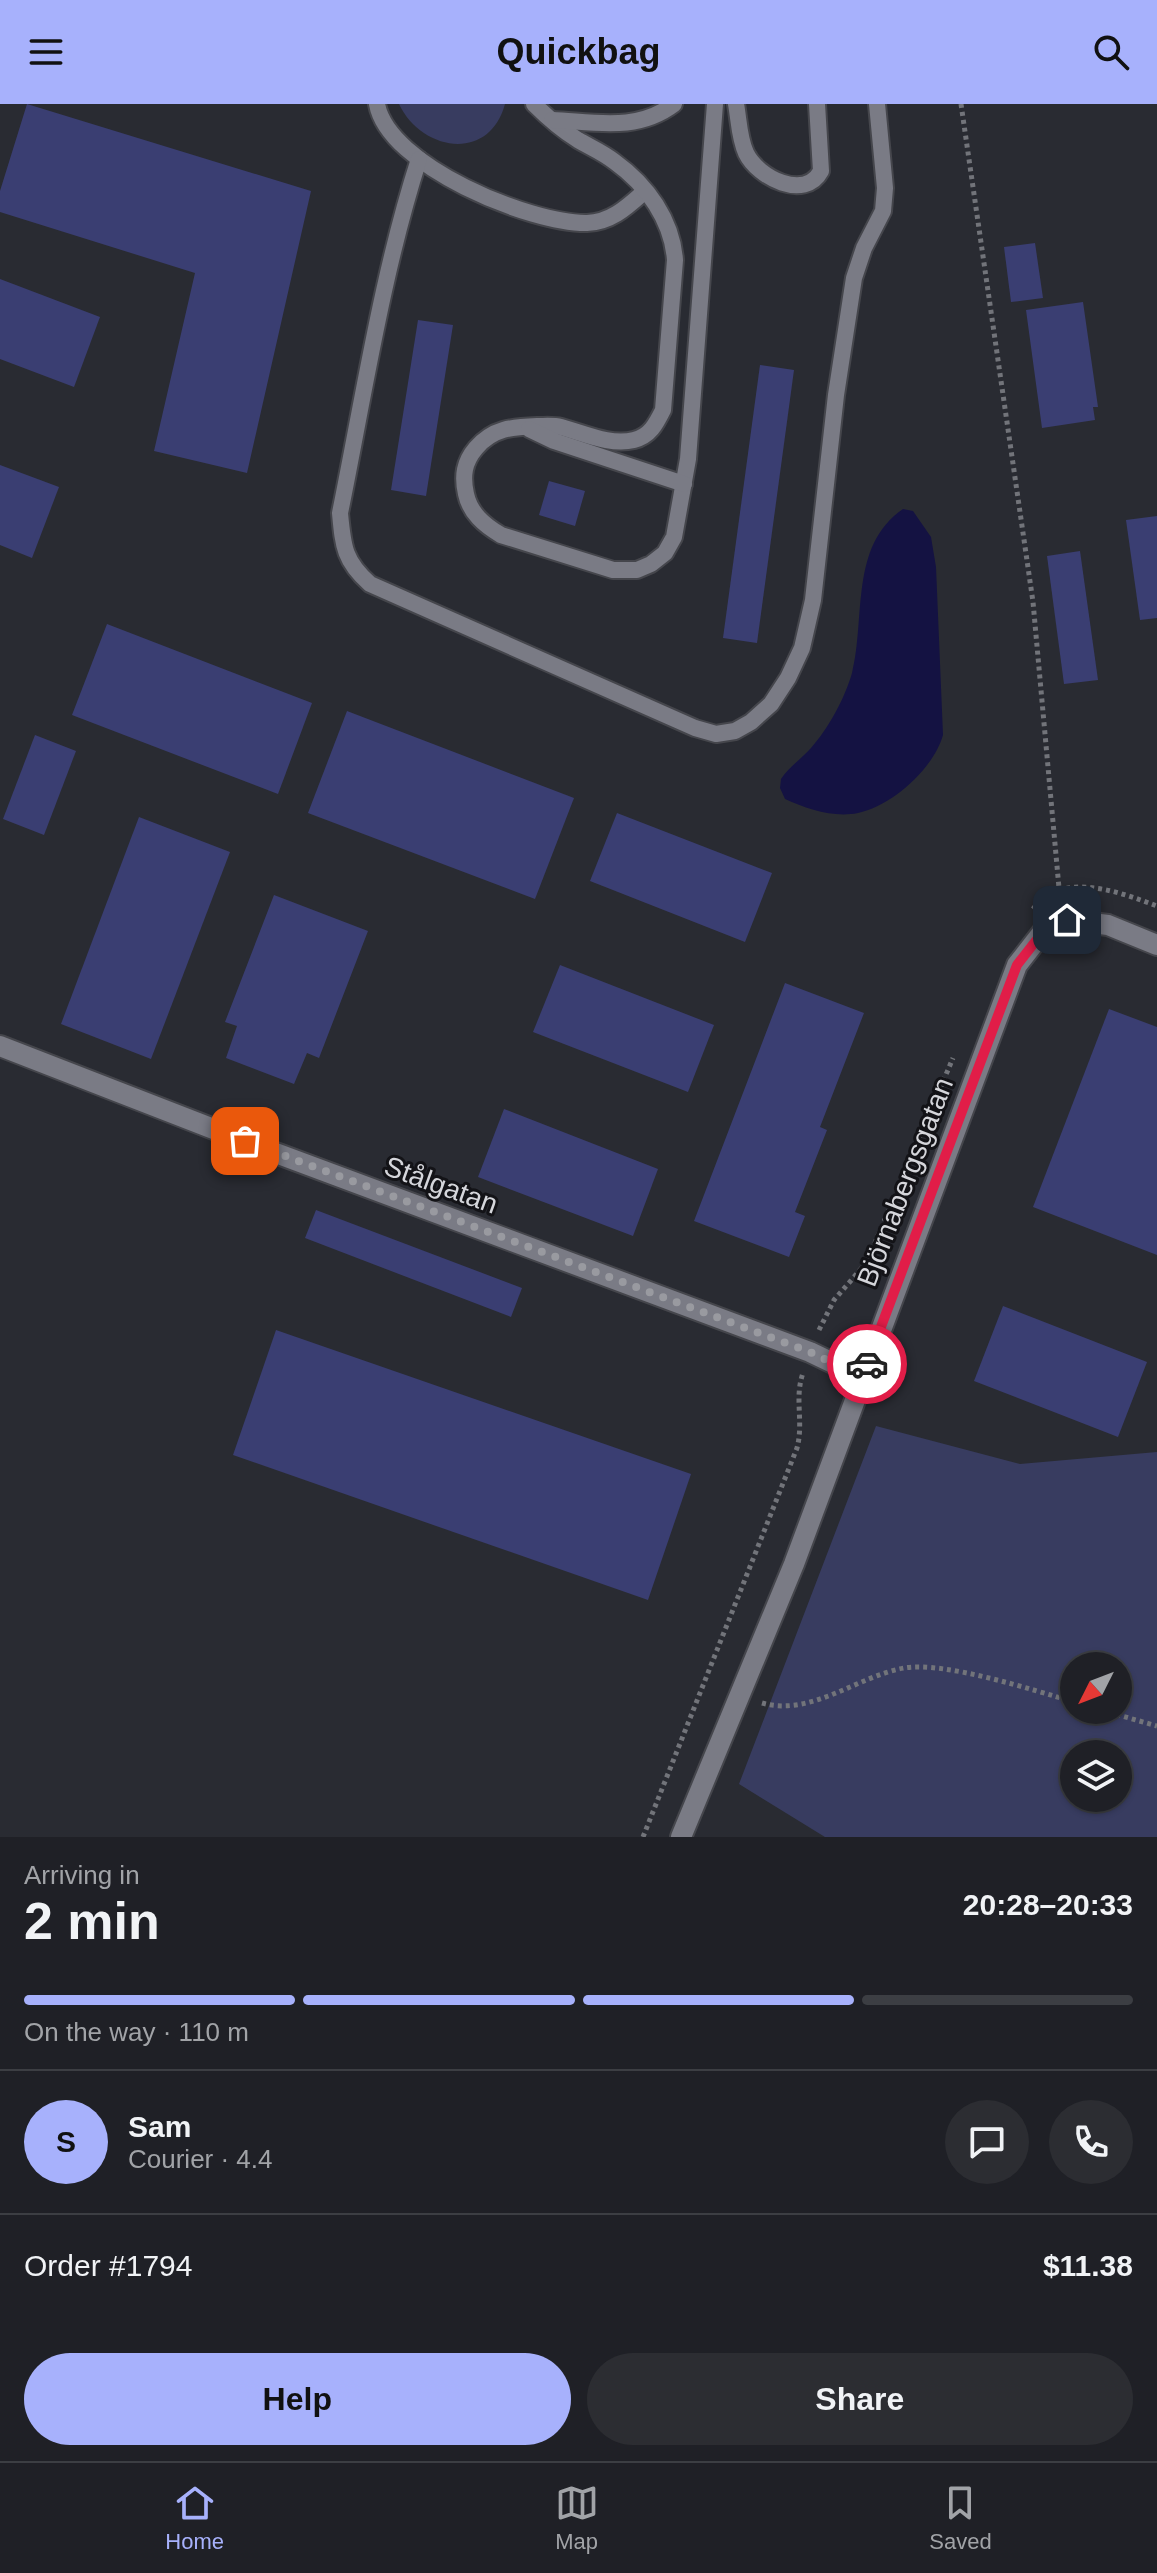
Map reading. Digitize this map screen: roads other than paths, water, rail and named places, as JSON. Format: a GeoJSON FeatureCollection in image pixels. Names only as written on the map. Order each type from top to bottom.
{"type":"FeatureCollection","features":[{"type":"Feature","properties":{"kind":"street","name":"Björnabergsgatan"},"geometry":{"type":"LineString","coordinates":[[681,1837],[794,1564],[1017,965],[1042,933],[1067,920],[1108,925],[1157,945]]}},
{"type":"Feature","properties":{"kind":"street","name":"Stålgatan"},"geometry":{"type":"LineString","coordinates":[[0,1046],[810,1352],[862,1377]]}},
{"type":"Feature","properties":{"kind":"lane"},"geometry":{"type":"LineString","coordinates":[[377,104],[378,113],[394,135],[419,159],[444,177],[502,204],[548,217],[587,223],[610,218],[645,191]]}},
{"type":"Feature","properties":{"kind":"lane"},"geometry":{"type":"LineString","coordinates":[[534,104],[576,139],[615,161],[645,191],[665,219],[674,241],[675,260],[663,410],[648,434],[621,442],[557,426],[500,429],[484,438],[464,466],[464,484],[467,501],[486,527],[501,535],[613,570],[637,570],[651,564],[665,553],[674,537],[688,459],[715,104]]}},
{"type":"Feature","properties":{"kind":"lane"},"geometry":{"type":"LineString","coordinates":[[552,120],[623,124],[658,115],[674,104]]}},
{"type":"Feature","properties":{"kind":"lane"},"geometry":{"type":"LineString","coordinates":[[736,104],[742,142],[755,167],[781,182],[807,186],[816,181],[821,171],[817,104]]}},
{"type":"Feature","properties":{"kind":"lane"},"geometry":{"type":"LineString","coordinates":[[419,159],[389,268],[340,513],[343,547],[354,570],[370,584],[695,728],[716,734],[735,731],[751,722],[771,704],[802,648],[815,585],[836,395],[852,289],[864,248],[883,211],[885,188],[877,104]]}},
{"type":"Feature","properties":{"kind":"lane"},"geometry":{"type":"LineString","coordinates":[[524,427],[554,441],[684,484]]}}]}
